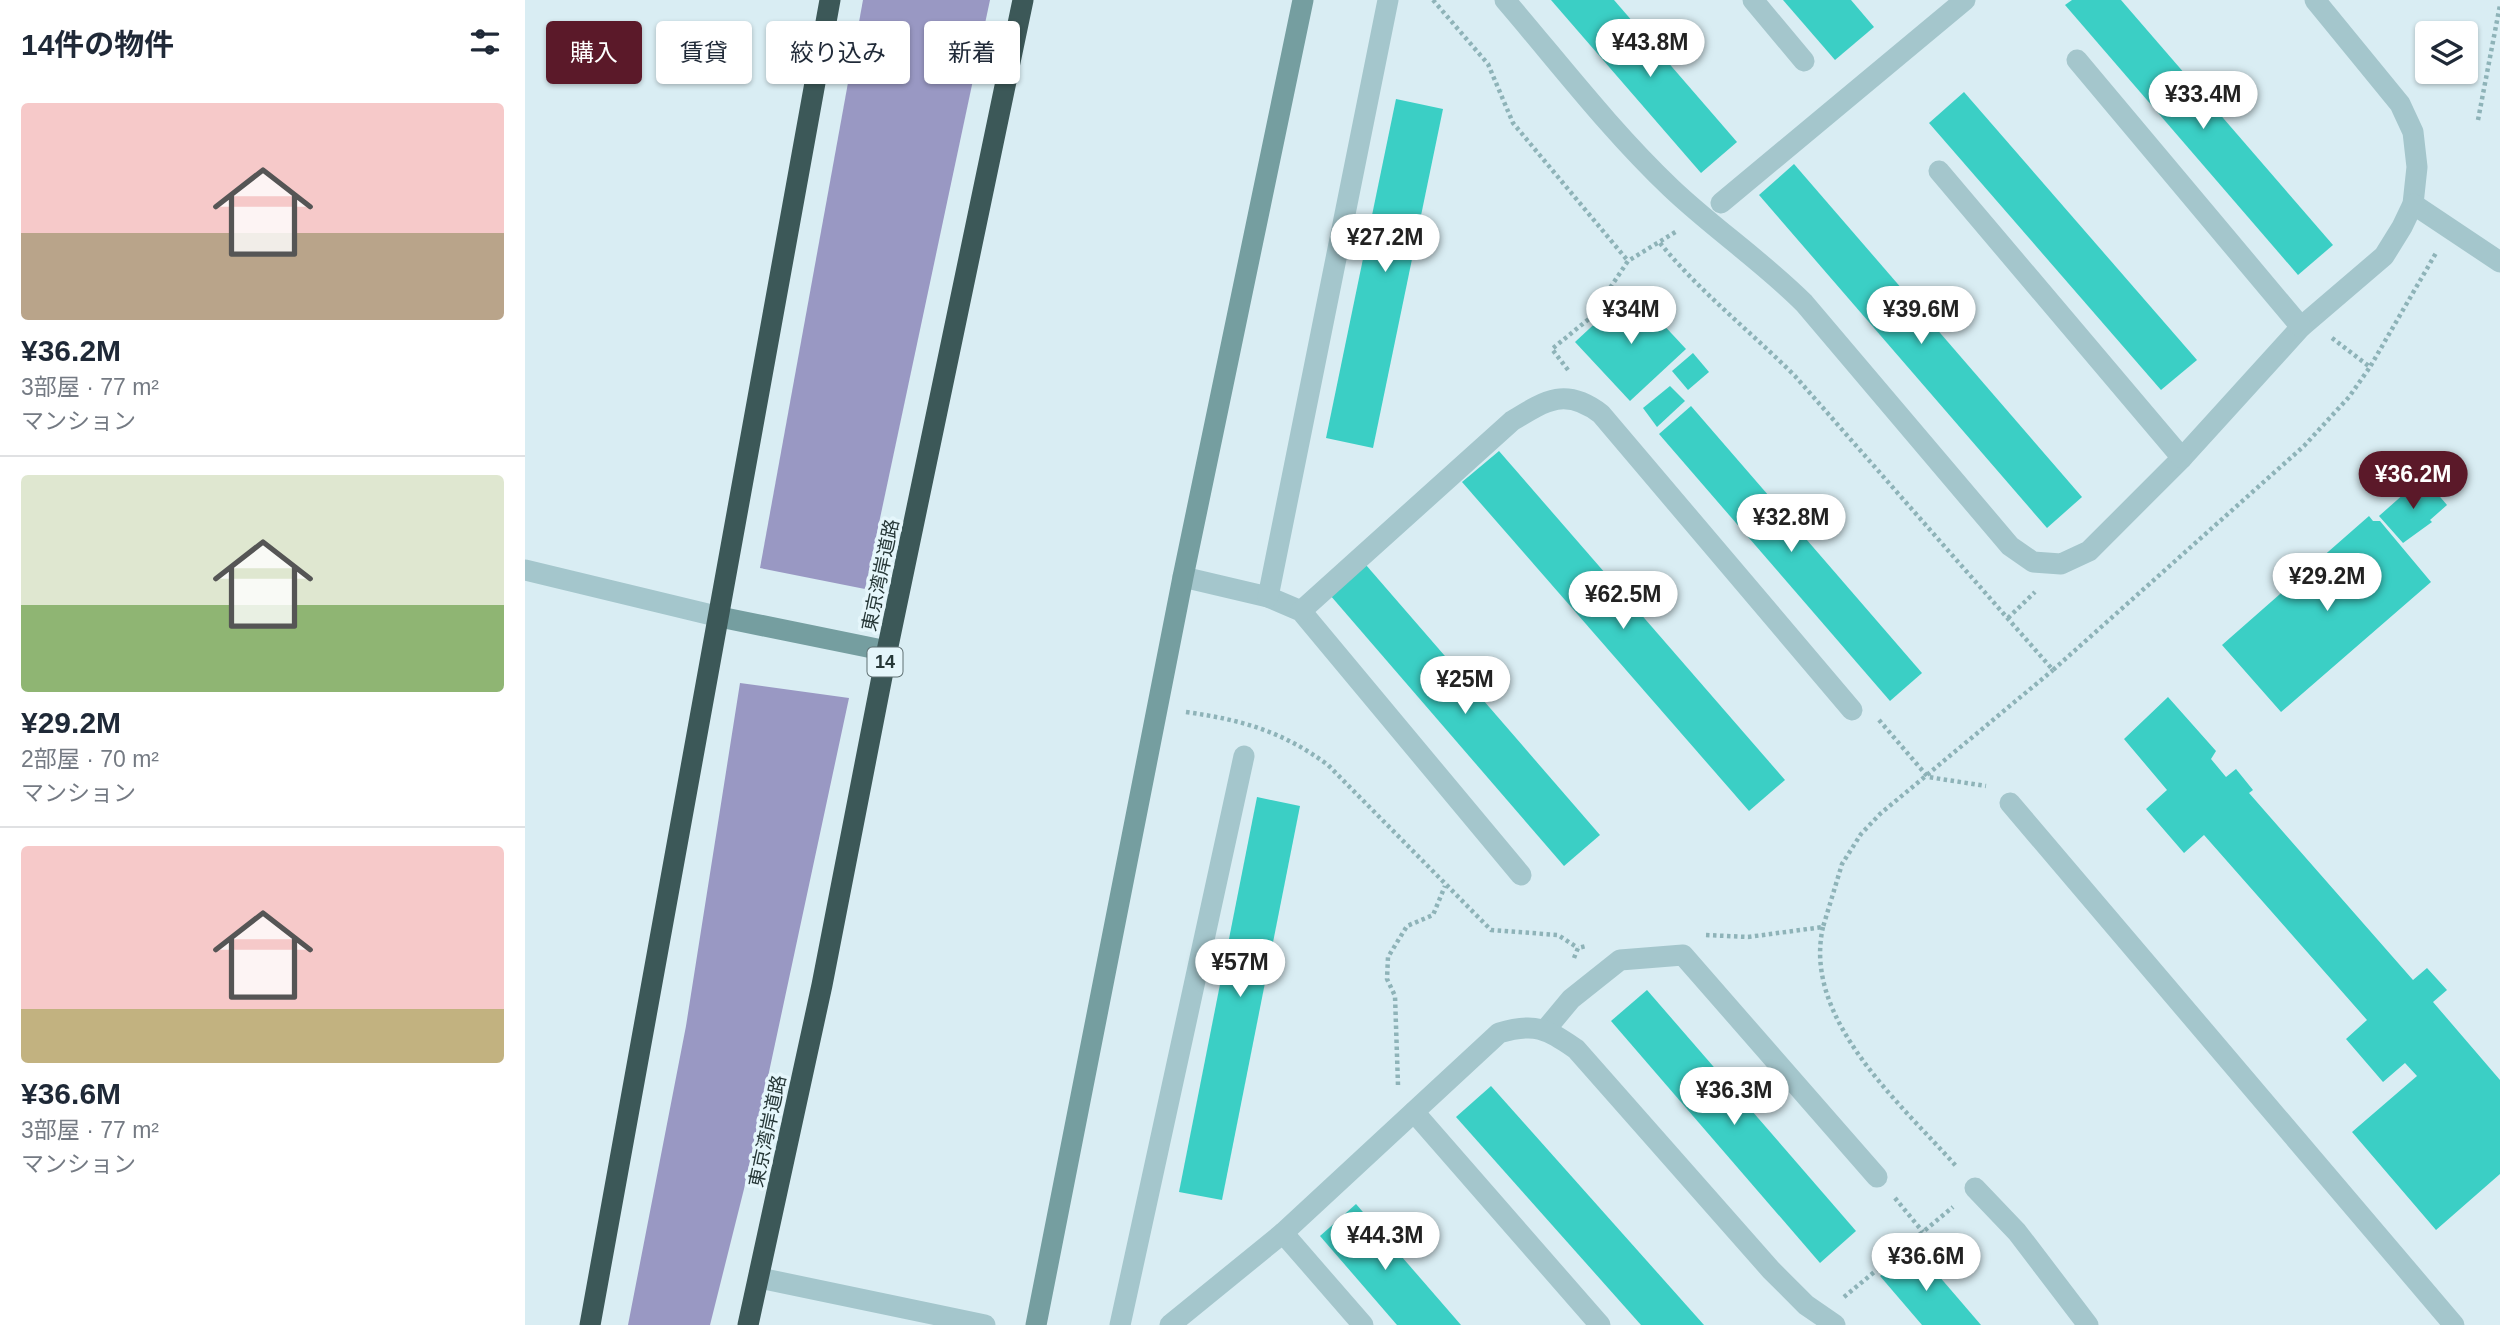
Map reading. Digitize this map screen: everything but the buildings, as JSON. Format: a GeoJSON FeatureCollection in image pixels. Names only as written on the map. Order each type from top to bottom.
{"type":"FeatureCollection","features":[{"type":"Feature","properties":{"kind":"highway"},"geometry":{"type":"LineString","coordinates":[[590,1325],[830,0]]}},
{"type":"Feature","properties":{"kind":"highway","name":"東京湾岸道路"},"geometry":{"type":"LineString","coordinates":[[748,1325],[760,1278],[1023,0]]}},
{"type":"Feature","properties":{"kind":"street"},"geometry":{"type":"LineString","coordinates":[[1036,1325],[1183,577],[1303,0]]}},
{"type":"Feature","properties":{"kind":"street"},"geometry":{"type":"LineString","coordinates":[[1268,597],[1388,0]]}},
{"type":"Feature","properties":{"kind":"street"},"geometry":{"type":"LineString","coordinates":[[1505,0],[1633,152],[1673,190],[1769,268],[1804,303],[2010,546],[2033,562],[2061,564],[2089,551],[2182,458],[2301,327],[2384,256],[2413,204],[2417,167],[2413,132],[2400,104],[2315,0]]}},
{"type":"Feature","properties":{"kind":"street"},"geometry":{"type":"LineString","coordinates":[[1753,0],[1804,61]]}},
{"type":"Feature","properties":{"kind":"street"},"geometry":{"type":"LineString","coordinates":[[1721,203],[1965,0]]}},
{"type":"Feature","properties":{"kind":"street"},"geometry":{"type":"LineString","coordinates":[[2077,60],[2301,327]]}},
{"type":"Feature","properties":{"kind":"street"},"geometry":{"type":"LineString","coordinates":[[1939,171],[2182,458]]}},
{"type":"Feature","properties":{"kind":"street"},"geometry":{"type":"LineString","coordinates":[[2413,204],[2500,262]]}},
{"type":"Feature","properties":{"kind":"street"},"geometry":{"type":"LineString","coordinates":[[1301,611],[1512,421],[1542,402],[1566,398],[1585,402],[1601,414],[1852,710]]}},
{"type":"Feature","properties":{"kind":"street"},"geometry":{"type":"LineString","coordinates":[[525,570],[720,617],[887,651]]}},
{"type":"Feature","properties":{"kind":"street"},"geometry":{"type":"LineString","coordinates":[[1183,577],[1268,597],[1301,611],[1521,875]]}},
{"type":"Feature","properties":{"kind":"street"},"geometry":{"type":"LineString","coordinates":[[1120,1325],[1244,756]]}},
{"type":"Feature","properties":{"kind":"street"},"geometry":{"type":"LineString","coordinates":[[2010,803],[2454,1325]]}},
{"type":"Feature","properties":{"kind":"street"},"geometry":{"type":"LineString","coordinates":[[1546,1029],[1570,999],[1620,960],[1683,954],[1877,1177]]}},
{"type":"Feature","properties":{"kind":"street"},"geometry":{"type":"LineString","coordinates":[[1170,1325],[1283,1233],[1499,1033],[1522,1027],[1546,1029],[1576,1049],[1771,1270],[1806,1305],[1835,1325]]}},
{"type":"Feature","properties":{"kind":"street"},"geometry":{"type":"LineString","coordinates":[[1414,1112],[1600,1325]]}},
{"type":"Feature","properties":{"kind":"street"},"geometry":{"type":"LineString","coordinates":[[1975,1188],[2017,1232],[2088,1325]]}},
{"type":"Feature","properties":{"kind":"street"},"geometry":{"type":"LineString","coordinates":[[1283,1233],[1363,1325]]}},
{"type":"Feature","properties":{"kind":"street"},"geometry":{"type":"LineString","coordinates":[[760,1278],[985,1325]]}},
{"type":"Feature","properties":{"kind":"path"},"geometry":{"type":"LineString","coordinates":[[1433,0],[1488,64],[1513,123],[1629,261]]}},
{"type":"Feature","properties":{"kind":"path"},"geometry":{"type":"LineString","coordinates":[[2478,120],[2500,5]]}},
{"type":"Feature","properties":{"kind":"path"},"geometry":{"type":"LineString","coordinates":[[1566,398],[1569,371],[1552,349],[1590,318],[1629,261],[1679,230]]}},
{"type":"Feature","properties":{"kind":"path"},"geometry":{"type":"LineString","coordinates":[[1660,243],[1689,279],[1751,331],[1795,376],[2053,670]]}},
{"type":"Feature","properties":{"kind":"path"},"geometry":{"type":"LineString","coordinates":[[1838,1302],[1975,1188],[1848,1040],[1825,997],[1818,948],[1842,864],[1861,834],[1880,814],[1928,777],[2053,670],[2304,446],[2349,397],[2370,367],[2437,251]]}},
{"type":"Feature","properties":{"kind":"path"},"geometry":{"type":"LineString","coordinates":[[2325,330],[2370,367]]}},
{"type":"Feature","properties":{"kind":"path"},"geometry":{"type":"LineString","coordinates":[[2008,618],[2043,583]]}},
{"type":"Feature","properties":{"kind":"path"},"geometry":{"type":"LineString","coordinates":[[1852,710],[1862,700],[1928,777],[2004,789],[2010,803]]}},
{"type":"Feature","properties":{"kind":"path"},"geometry":{"type":"LineString","coordinates":[[1186,712],[1229,718],[1299,743],[1328,765],[1491,930],[1558,935],[1578,948],[1591,945]]}},
{"type":"Feature","properties":{"kind":"path"},"geometry":{"type":"LineString","coordinates":[[1414,1112],[1400,1092],[1396,1078],[1395,996],[1387,979],[1388,957],[1407,926],[1433,915],[1445,886]]}},
{"type":"Feature","properties":{"kind":"path"},"geometry":{"type":"LineString","coordinates":[[1696,935],[1748,937],[1823,927]]}},
{"type":"Feature","properties":{"kind":"path"},"geometry":{"type":"LineString","coordinates":[[1571,968],[1578,948]]}},
{"type":"Feature","properties":{"kind":"path"},"geometry":{"type":"LineString","coordinates":[[1877,1177],[1923,1232]]}},
{"type":"Feature","properties":{"kind":"shaded area"},"geometry":{"type":"Polygon","coordinates":[[[863,0],[990,0],[986,21],[924,21],[924,84],[972,84],[865,589],[760,568],[848,84],[910,84],[910,21],[859,21],[863,0]]]}},
{"type":"Feature","properties":{"kind":"shaded area"},"geometry":{"type":"Polygon","coordinates":[[[740,683],[849,698],[744,1189],[710,1325],[628,1325],[686,1026],[740,683]]]}}]}
